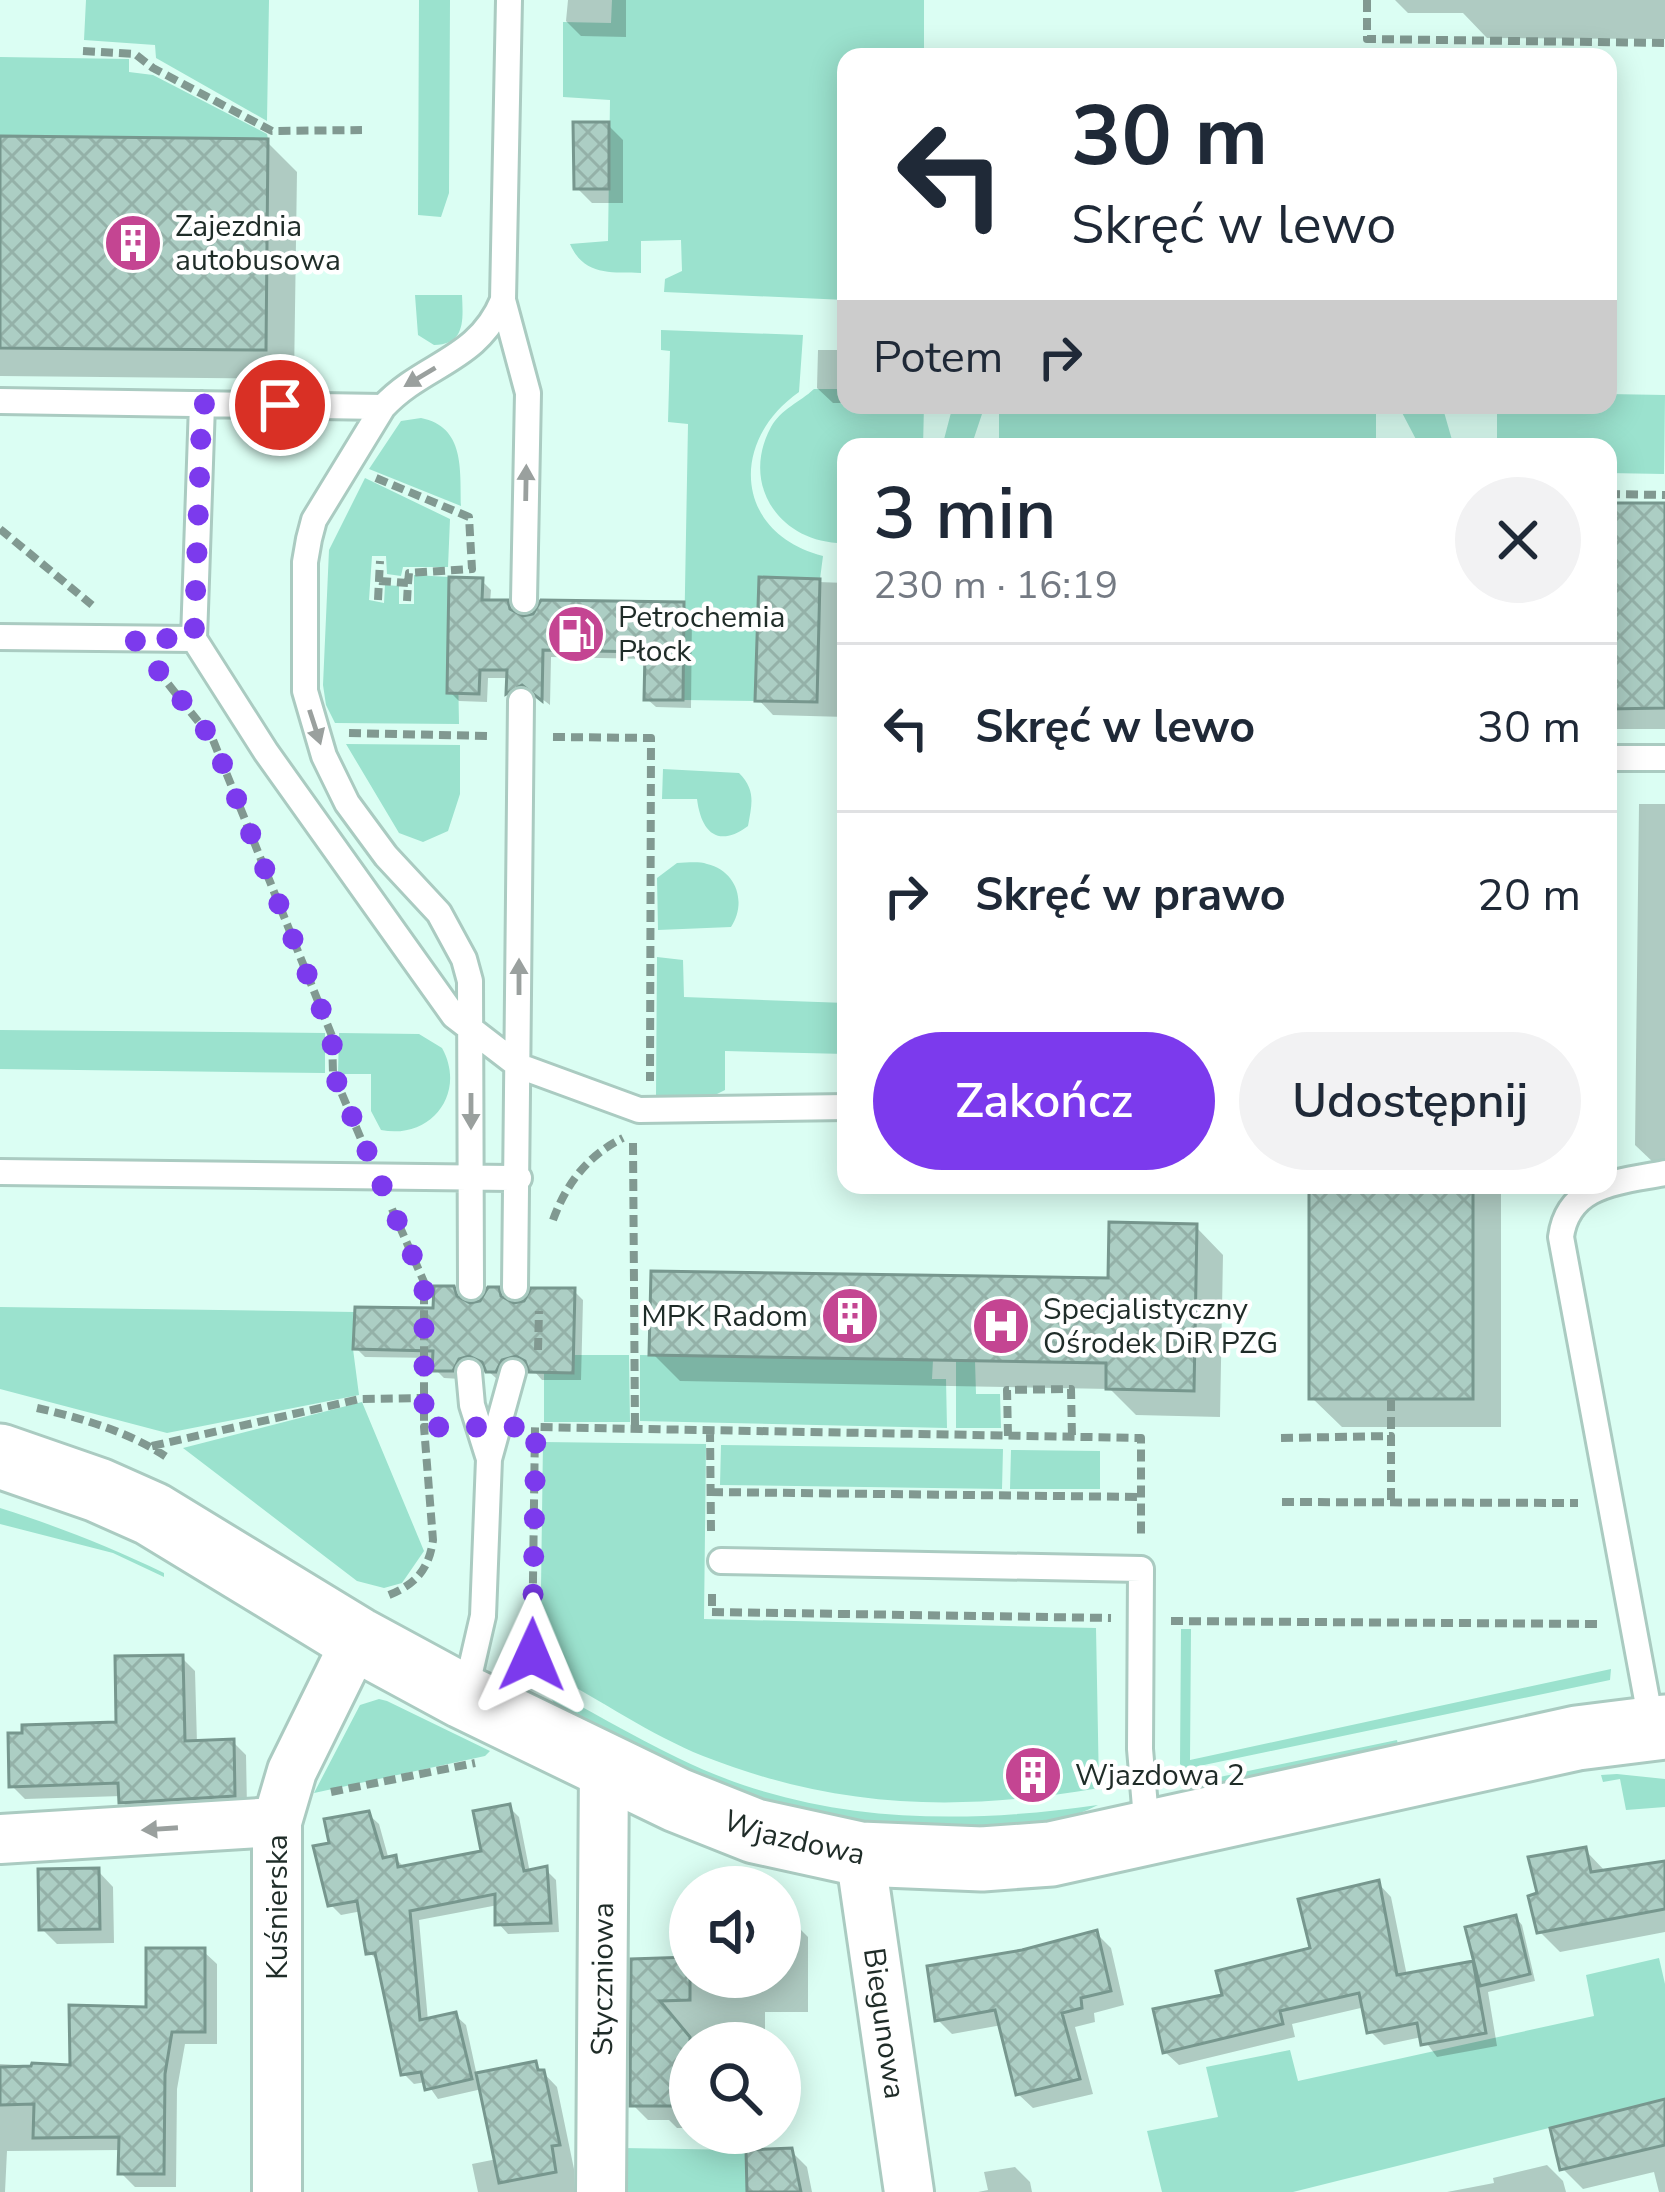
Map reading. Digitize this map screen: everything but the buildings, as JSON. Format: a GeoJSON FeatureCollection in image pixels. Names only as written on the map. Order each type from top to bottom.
{"type":"FeatureCollection","features":[{"type":"Feature","properties":{"kind":"street","name":"Wjazdowa"},"geometry":{"type":"LineString","coordinates":[[0,1456],[152,1514],[366,1619],[464,1697],[604,1766],[755,1832],[860,1855],[982,1859],[1051,1854],[1577,1738],[1658,1727]]}},
{"type":"Feature","properties":{"kind":"street","name":"Kuśnierska"},"geometry":{"type":"LineString","coordinates":[[277,2192],[295,1809],[292,1772],[366,1619]]}},
{"type":"Feature","properties":{"kind":"street","name":"Styczniowa"},"geometry":{"type":"LineString","coordinates":[[601,2192],[604,1766]]}},
{"type":"Feature","properties":{"kind":"street"},"geometry":{"type":"LineString","coordinates":[[0,1840],[295,1809]]}},
{"type":"Feature","properties":{"kind":"street","name":"Biegunowa"},"geometry":{"type":"LineString","coordinates":[[860,1855],[909,2192]]}},
{"type":"Feature","properties":{"kind":"lane"},"geometry":{"type":"LineString","coordinates":[[509,0],[503,300],[527,393],[524,600]]}},
{"type":"Feature","properties":{"kind":"lane"},"geometry":{"type":"LineString","coordinates":[[471,1287],[470,981],[464,959],[439,914],[386,856],[347,802],[324,756],[305,691],[305,562],[314,520],[382,407],[397,392],[478,341],[494,322],[503,300]]}},
{"type":"Feature","properties":{"kind":"lane"},"geometry":{"type":"LineString","coordinates":[[0,401],[382,407]]}},
{"type":"Feature","properties":{"kind":"lane"},"geometry":{"type":"LineString","coordinates":[[202,404],[194,639],[454,1016],[519,1066],[639,1109],[837,1107]]}},
{"type":"Feature","properties":{"kind":"lane"},"geometry":{"type":"LineString","coordinates":[[0,637],[194,639]]}},
{"type":"Feature","properties":{"kind":"lane"},"geometry":{"type":"LineString","coordinates":[[515,1287],[521,701]]}},
{"type":"Feature","properties":{"kind":"lane"},"geometry":{"type":"LineString","coordinates":[[1617,758],[1665,758]]}},
{"type":"Feature","properties":{"kind":"lane"},"geometry":{"type":"LineString","coordinates":[[0,1172],[519,1178]]}},
{"type":"Feature","properties":{"kind":"lane"},"geometry":{"type":"LineString","coordinates":[[1617,1175],[1665,1172]]}},
{"type":"Feature","properties":{"kind":"lane"},"geometry":{"type":"LineString","coordinates":[[1584,1194],[1564,1214],[1562,1237],[1610,1504],[1658,1727]]}},
{"type":"Feature","properties":{"kind":"lane"},"geometry":{"type":"LineString","coordinates":[[464,1697],[483,1616],[489,1459],[489,1427],[469,1372]]}},
{"type":"Feature","properties":{"kind":"lane"},"geometry":{"type":"LineString","coordinates":[[489,1427],[513,1372]]}},
{"type":"Feature","properties":{"kind":"lane"},"geometry":{"type":"LineString","coordinates":[[721,1561],[1141,1569],[1141,1766],[1148,1834]]}},
{"type":"Feature","properties":{"kind":"path"},"geometry":{"type":"LineString","coordinates":[[1367,0],[1367,39],[1665,43]]}},
{"type":"Feature","properties":{"kind":"path"},"geometry":{"type":"LineString","coordinates":[[82,51],[135,54],[272,130],[362,130]]}},
{"type":"Feature","properties":{"kind":"path"},"geometry":{"type":"LineString","coordinates":[[347,465],[469,517],[472,568],[409,573],[407,602]]}},
{"type":"Feature","properties":{"kind":"path"},"geometry":{"type":"LineString","coordinates":[[1617,494],[1665,495]]}},
{"type":"Feature","properties":{"kind":"path"},"geometry":{"type":"LineString","coordinates":[[0,530],[133,638],[213,740],[332,1036],[333,1073],[424,1282],[430,1558],[409,1586],[366,1619]]}},
{"type":"Feature","properties":{"kind":"path"},"geometry":{"type":"LineString","coordinates":[[378,600],[380,560]]}},
{"type":"Feature","properties":{"kind":"path"},"geometry":{"type":"LineString","coordinates":[[379,581],[408,583]]}},
{"type":"Feature","properties":{"kind":"path"},"geometry":{"type":"LineString","coordinates":[[546,1238],[559,1203],[580,1170],[601,1149],[633,1133],[635,1429]]}},
{"type":"Feature","properties":{"kind":"path"},"geometry":{"type":"LineString","coordinates":[[538,1352],[539,1309]]}},
{"type":"Feature","properties":{"kind":"path"},"geometry":{"type":"LineString","coordinates":[[1008,1436],[1007,1390],[1071,1389],[1072,1437]]}},
{"type":"Feature","properties":{"kind":"path"},"geometry":{"type":"LineString","coordinates":[[151,1447],[361,1399],[424,1398]]}},
{"type":"Feature","properties":{"kind":"path"},"geometry":{"type":"LineString","coordinates":[[1391,1399],[1391,1502]]}},
{"type":"Feature","properties":{"kind":"path"},"geometry":{"type":"LineString","coordinates":[[536,1409],[532,1655],[541,1676]]}},
{"type":"Feature","properties":{"kind":"path"},"geometry":{"type":"LineString","coordinates":[[424,1427],[1141,1438],[1141,1569]]}},
{"type":"Feature","properties":{"kind":"path"},"geometry":{"type":"LineString","coordinates":[[1281,1438],[1391,1436]]}},
{"type":"Feature","properties":{"kind":"path"},"geometry":{"type":"LineString","coordinates":[[711,1492],[1141,1497]]}},
{"type":"Feature","properties":{"kind":"path"},"geometry":{"type":"LineString","coordinates":[[1282,1502],[1610,1504]]}},
{"type":"Feature","properties":{"kind":"path"},"geometry":{"type":"LineString","coordinates":[[1170,1645],[1170,1621],[1612,1624]]}},
{"type":"Feature","properties":{"kind":"path"},"geometry":{"type":"LineString","coordinates":[[295,1809],[493,1760]]}},
{"type":"Feature","properties":{"kind":"green space"},"geometry":{"type":"Polygon","coordinates":[[[86,0],[269,0],[267,121],[156,58],[155,45],[84,40],[86,0]]]}},
{"type":"Feature","properties":{"kind":"green space"},"geometry":{"type":"Polygon","coordinates":[[[419,0],[450,0],[449,193],[441,217],[418,215],[419,0]]]}},
{"type":"Feature","properties":{"kind":"green space"},"geometry":{"type":"Polygon","coordinates":[[[612,0],[924,0],[924,48],[837,48],[837,300],[664,292],[665,279],[682,271],[681,240],[641,241],[641,273],[599,270],[576,254],[570,244],[608,241],[610,100],[563,97],[563,22],[611,23],[612,0]]]}},
{"type":"Feature","properties":{"kind":"green space"},"geometry":{"type":"Polygon","coordinates":[[[0,57],[129,59],[129,72],[153,75],[267,134],[268,139],[0,136],[0,57]]]}},
{"type":"Feature","properties":{"kind":"green space"},"geometry":{"type":"Polygon","coordinates":[[[415,295],[462,295],[460,329],[452,341],[434,345],[418,335],[415,295]]]}},
{"type":"Feature","properties":{"kind":"green space"},"geometry":{"type":"Polygon","coordinates":[[[661,330],[803,335],[799,392],[776,412],[761,435],[752,459],[751,484],[772,528],[823,556],[820,579],[759,577],[755,701],[683,700],[688,424],[668,422],[670,351],[661,350],[661,330]]]}},
{"type":"Feature","properties":{"kind":"green space"},"geometry":{"type":"Polygon","coordinates":[[[814,389],[837,389],[837,414],[924,414],[923,438],[837,438],[837,542],[803,534],[786,523],[764,490],[762,449],[785,410],[814,389]]]}},
{"type":"Feature","properties":{"kind":"green space"},"geometry":{"type":"Polygon","coordinates":[[[1617,394],[1665,395],[1664,474],[1617,473],[1617,438],[1497,438],[1497,414],[1617,414],[1617,394]]]}},
{"type":"Feature","properties":{"kind":"green space"},"geometry":{"type":"Polygon","coordinates":[[[951,414],[982,414],[974,438],[944,438],[951,414]]]}},
{"type":"Feature","properties":{"kind":"green space"},"geometry":{"type":"Polygon","coordinates":[[[999,414],[1376,414],[1376,438],[999,438],[999,414]]]}},
{"type":"Feature","properties":{"kind":"green space"},"geometry":{"type":"Polygon","coordinates":[[[1403,414],[1445,414],[1451,438],[1415,438],[1403,414]]]}},
{"type":"Feature","properties":{"kind":"green space"},"geometry":{"type":"Polygon","coordinates":[[[421,418],[446,430],[453,440],[460,464],[461,506],[369,469],[401,421],[421,418]]]}},
{"type":"Feature","properties":{"kind":"green space"},"geometry":{"type":"Polygon","coordinates":[[[365,478],[450,519],[448,567],[403,567],[401,576],[387,574],[386,556],[372,556],[369,600],[384,603],[385,585],[399,586],[399,604],[414,604],[414,575],[449,577],[447,669],[458,670],[459,724],[335,723],[326,705],[329,550],[365,478]]]}},
{"type":"Feature","properties":{"kind":"green space"},"geometry":{"type":"Polygon","coordinates":[[[346,744],[460,745],[460,794],[448,831],[423,842],[399,833],[346,744]]]}},
{"type":"Feature","properties":{"kind":"green space"},"geometry":{"type":"Polygon","coordinates":[[[663,769],[739,773],[750,791],[748,826],[728,836],[712,833],[702,820],[697,799],[662,799],[663,769]]]}},
{"type":"Feature","properties":{"kind":"green space"},"geometry":{"type":"Polygon","coordinates":[[[677,863],[707,864],[726,873],[738,898],[731,927],[658,930],[657,878],[677,863]]]}},
{"type":"Feature","properties":{"kind":"green space"},"geometry":{"type":"Polygon","coordinates":[[[657,957],[683,960],[684,997],[837,1003],[837,1054],[725,1051],[725,1090],[713,1096],[656,1096],[657,957]]]}},
{"type":"Feature","properties":{"kind":"green space"},"geometry":{"type":"Polygon","coordinates":[[[0,1030],[325,1033],[325,1073],[0,1069],[0,1030]]]}},
{"type":"Feature","properties":{"kind":"green space"},"geometry":{"type":"Polygon","coordinates":[[[339,1033],[419,1034],[442,1048],[450,1081],[440,1110],[415,1128],[381,1130],[371,1111],[371,1074],[338,1074],[339,1033]]]}},
{"type":"Feature","properties":{"kind":"green space"},"geometry":{"type":"Polygon","coordinates":[[[0,1307],[355,1312],[353,1349],[359,1395],[167,1433],[0,1389],[0,1307]]]}},
{"type":"Feature","properties":{"kind":"green space"},"geometry":{"type":"Polygon","coordinates":[[[574,1355],[629,1355],[630,1422],[544,1422],[544,1373],[573,1373],[574,1355]]]}},
{"type":"Feature","properties":{"kind":"green space"},"geometry":{"type":"Polygon","coordinates":[[[640,1355],[933,1360],[932,1379],[946,1379],[947,1428],[640,1421],[640,1355]]]}},
{"type":"Feature","properties":{"kind":"green space"},"geometry":{"type":"Polygon","coordinates":[[[956,1360],[975,1361],[976,1394],[1000,1394],[1001,1428],[956,1428],[956,1360]]]}},
{"type":"Feature","properties":{"kind":"green space"},"geometry":{"type":"Polygon","coordinates":[[[362,1402],[424,1551],[402,1583],[384,1588],[357,1581],[183,1448],[362,1402]]]}},
{"type":"Feature","properties":{"kind":"green space"},"geometry":{"type":"Polygon","coordinates":[[[543,1442],[706,1444],[704,1619],[1096,1628],[1099,1788],[947,1802],[850,1796],[802,1787],[684,1748],[550,1673],[540,1662],[543,1442]]]}},
{"type":"Feature","properties":{"kind":"green space"},"geometry":{"type":"Polygon","coordinates":[[[721,1445],[1003,1449],[1002,1489],[720,1485],[721,1445]]]}},
{"type":"Feature","properties":{"kind":"green space"},"geometry":{"type":"Polygon","coordinates":[[[1011,1450],[1100,1451],[1100,1489],[1010,1489],[1011,1450]]]}},
{"type":"Feature","properties":{"kind":"green space"},"geometry":{"type":"Polygon","coordinates":[[[0,1508],[103,1546],[164,1577],[113,1553],[0,1524],[0,1508]]]}},
{"type":"Feature","properties":{"kind":"green space"},"geometry":{"type":"Polygon","coordinates":[[[1181,1629],[1191,1629],[1190,1760],[1611,1669],[1610,1680],[1185,1769],[1180,1764],[1181,1629]]]}},
{"type":"Feature","properties":{"kind":"green space"},"geometry":{"type":"Polygon","coordinates":[[[541,1684],[678,1758],[779,1796],[884,1814],[937,1816],[990,1816],[1098,1805],[1053,1821],[973,1829],[881,1826],[819,1817],[759,1801],[670,1765],[573,1716],[554,1703],[541,1684]]]}},
{"type":"Feature","properties":{"kind":"green space"},"geometry":{"type":"Polygon","coordinates":[[[379,1699],[490,1751],[485,1756],[314,1793],[360,1705],[379,1699]]]}},
{"type":"Feature","properties":{"kind":"green space"},"geometry":{"type":"Polygon","coordinates":[[[1397,1740],[1399,1750],[1212,1789],[1210,1779],[1397,1740]]]}},
{"type":"Feature","properties":{"kind":"green space"},"geometry":{"type":"Polygon","coordinates":[[[1601,1775],[1665,1779],[1665,1807],[1626,1810],[1620,1779],[1603,1782],[1601,1775]]]}},
{"type":"Feature","properties":{"kind":"green space"},"geometry":{"type":"Polygon","coordinates":[[[1659,1958],[1665,1984],[1665,2099],[1293,2192],[1162,2192],[1147,2131],[1218,2117],[1206,2067],[1290,2050],[1298,2081],[1594,2016],[1586,1975],[1659,1958]]]}},
{"type":"Feature","properties":{"kind":"green space"},"geometry":{"type":"Polygon","coordinates":[[[622,2148],[669,2149],[669,2154],[746,2154],[747,2192],[622,2192],[622,2148]]]}},
{"type":"Feature","properties":{"kind":"place","name":"Zajezdnia autobusowa"},"geometry":{"type":"Point","coordinates":[133,243]}},
{"type":"Feature","properties":{"kind":"place","name":"Petrochemia Płock"},"geometry":{"type":"Point","coordinates":[576,634]}},
{"type":"Feature","properties":{"kind":"place","name":"MPK Radom"},"geometry":{"type":"Point","coordinates":[850,1316]}},
{"type":"Feature","properties":{"kind":"place","name":"Specjalistyczny Ośrodek DiR PZG"},"geometry":{"type":"Point","coordinates":[1001,1326]}},
{"type":"Feature","properties":{"kind":"place","name":"Wjazdowa 2"},"geometry":{"type":"Point","coordinates":[1033,1775]}},
{"type":"Feature","properties":{"kind":"route"},"geometry":{"type":"LineString","coordinates":[[280,405],[202,404],[194,639],[133,638],[213,740],[332,1036],[333,1073],[424,1282],[424,1427],[536,1427],[532,1655]]}}]}
